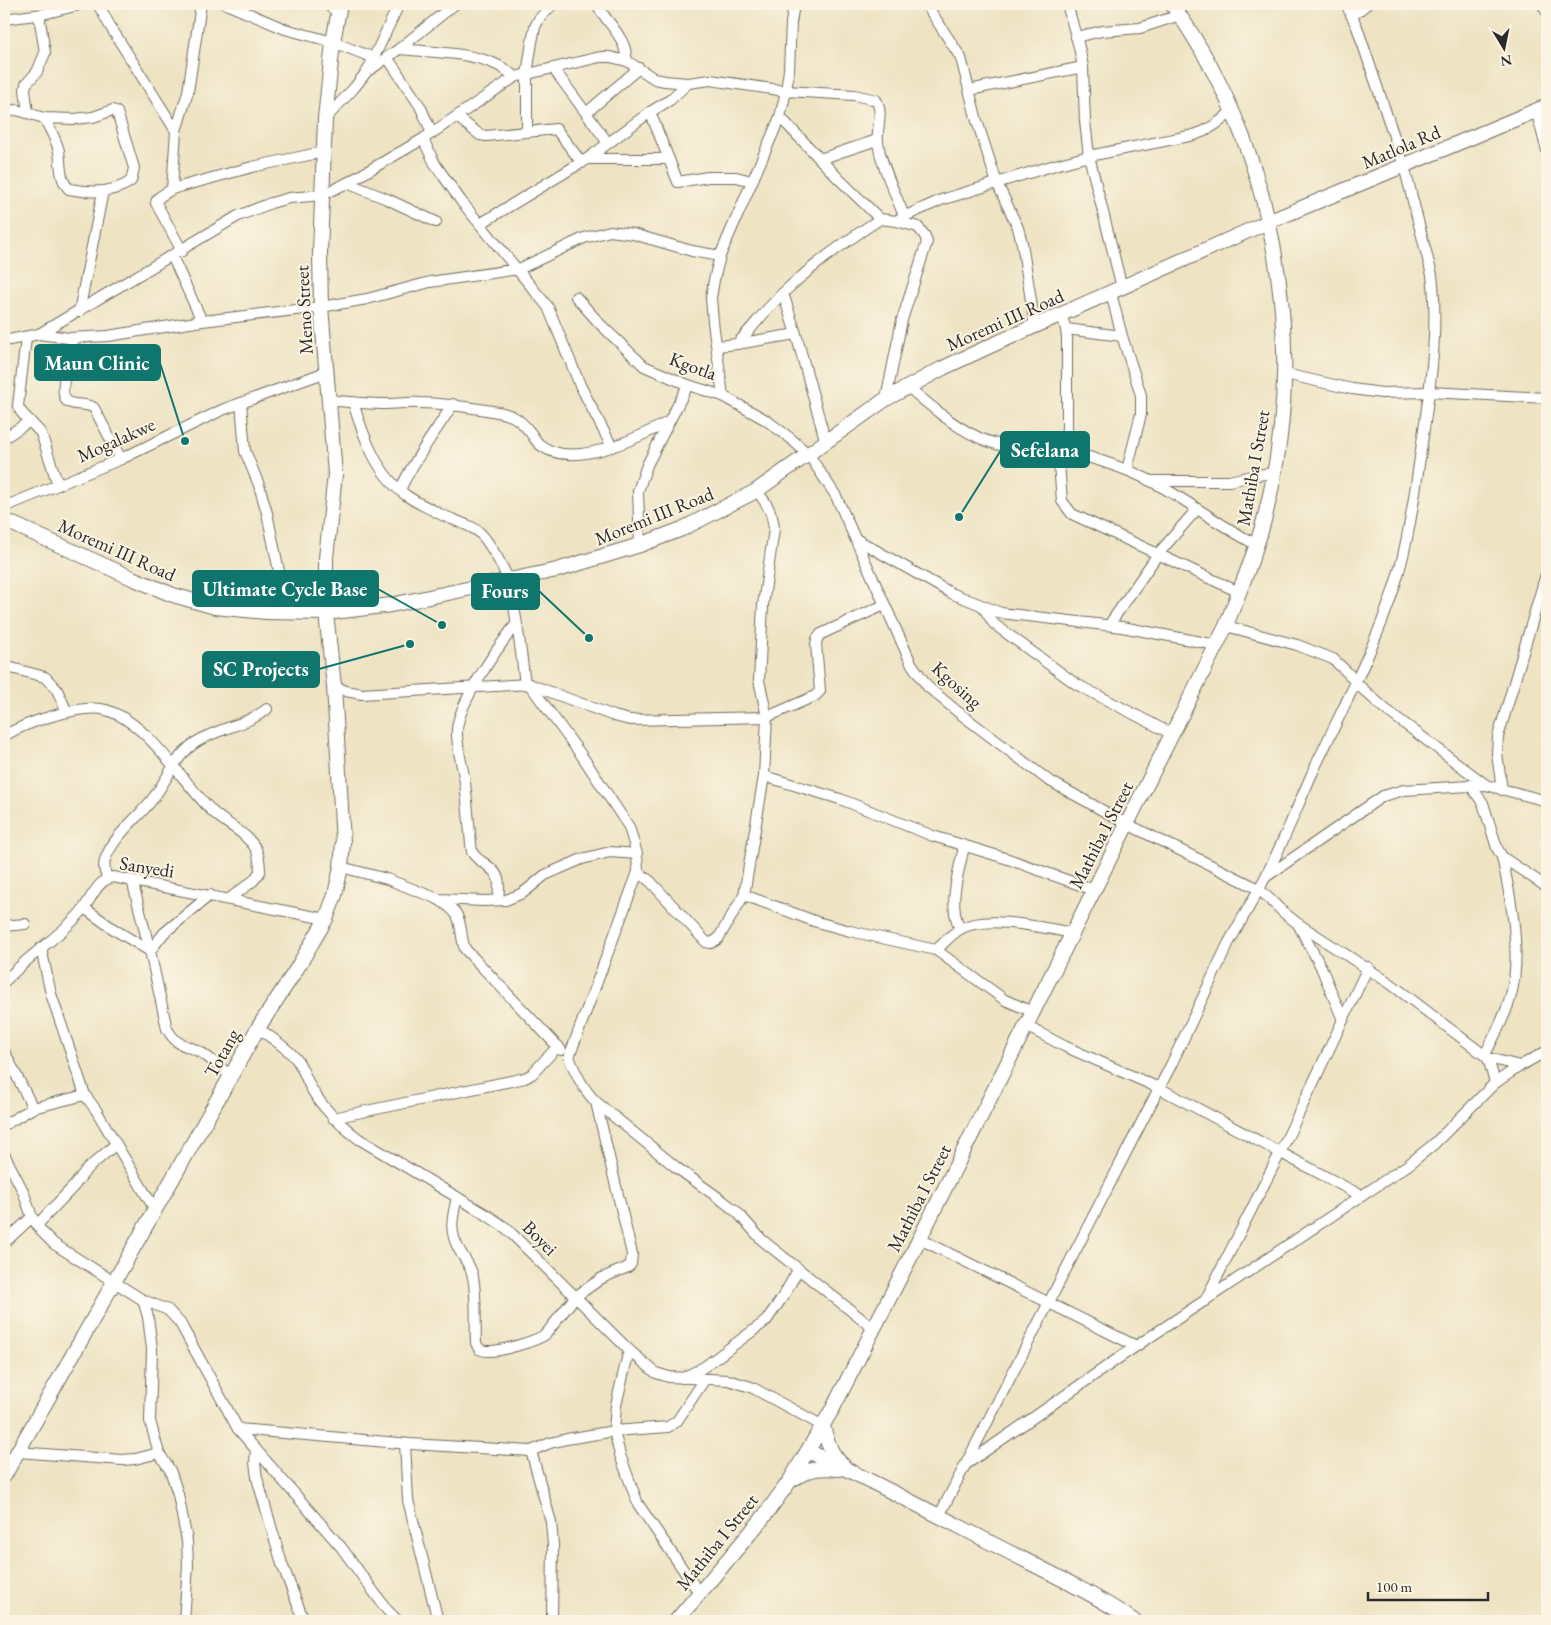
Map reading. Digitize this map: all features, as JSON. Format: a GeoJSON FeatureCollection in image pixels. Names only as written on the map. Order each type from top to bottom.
{"type":"FeatureCollection","features":[{"type":"Feature","properties":{"kind":"street"},"geometry":{"type":"LineString","coordinates":[[4,19],[39,15],[83,4]]}},
{"type":"Feature","properties":{"kind":"street"},"geometry":{"type":"LineString","coordinates":[[98,4],[176,131]]}},
{"type":"Feature","properties":{"kind":"street"},"geometry":{"type":"LineString","coordinates":[[172,189],[176,131],[188,92],[201,4]]}},
{"type":"Feature","properties":{"kind":"street"},"geometry":{"type":"LineString","coordinates":[[226,4],[285,28],[333,42],[374,58]]}},
{"type":"Feature","properties":{"kind":"street"},"geometry":{"type":"LineString","coordinates":[[326,4],[339,8]]}},
{"type":"Feature","properties":{"kind":"street"},"geometry":{"type":"LineString","coordinates":[[325,119],[368,70],[400,4]]}},
{"type":"Feature","properties":{"kind":"street"},"geometry":{"type":"LineString","coordinates":[[368,70],[455,4]]}},
{"type":"Feature","properties":{"kind":"street"},"geometry":{"type":"LineString","coordinates":[[527,131],[527,74],[535,27],[539,19],[552,4]]}},
{"type":"Feature","properties":{"kind":"street"},"geometry":{"type":"LineString","coordinates":[[597,4],[603,16],[619,36],[627,61]]}},
{"type":"Feature","properties":{"kind":"street"},"geometry":{"type":"LineString","coordinates":[[723,396],[711,298],[714,280],[720,256],[780,117],[786,92],[794,4]]}},
{"type":"Feature","properties":{"kind":"street"},"geometry":{"type":"LineString","coordinates":[[926,4],[961,58],[997,183],[1012,213],[1022,243],[1035,326]]}},
{"type":"Feature","properties":{"kind":"street"},"geometry":{"type":"LineString","coordinates":[[1067,4],[1083,67],[1084,121],[1116,291],[1122,336],[1142,395],[1141,414],[1127,470]]}},
{"type":"Feature","properties":{"kind":"street"},"geometry":{"type":"LineString","coordinates":[[939,1516],[1159,1088],[1228,944],[1266,876],[1382,620],[1401,564],[1412,507],[1429,392],[1434,292],[1425,242],[1404,166],[1352,16],[1346,4]]}},
{"type":"Feature","properties":{"kind":"street"},"geometry":{"type":"LineString","coordinates":[[1352,16],[1367,4]]}},
{"type":"Feature","properties":{"kind":"street"},"geometry":{"type":"LineString","coordinates":[[1542,4],[1547,12]]}},
{"type":"Feature","properties":{"kind":"street","name":"Meno Street"},"geometry":{"type":"LineString","coordinates":[[326,614],[326,558],[335,474],[321,307],[320,253],[325,119],[333,42],[339,8]]}},
{"type":"Feature","properties":{"kind":"street"},"geometry":{"type":"LineString","coordinates":[[1076,38],[1102,31],[1140,28],[1176,9]]}},
{"type":"Feature","properties":{"kind":"street","name":"Mathiba I Street"},"geometry":{"type":"LineString","coordinates":[[676,1621],[762,1519],[790,1482],[823,1426],[920,1240],[1217,645],[1257,545],[1274,473],[1282,417],[1285,374],[1279,282],[1268,222],[1257,179],[1233,110],[1176,9]]}},
{"type":"Feature","properties":{"kind":"street"},"geometry":{"type":"LineString","coordinates":[[28,112],[26,84],[37,72],[45,53],[39,15]]}},
{"type":"Feature","properties":{"kind":"street"},"geometry":{"type":"LineString","coordinates":[[398,49],[483,59],[497,64],[515,77]]}},
{"type":"Feature","properties":{"kind":"street"},"geometry":{"type":"LineString","coordinates":[[387,57],[420,106],[432,133]]}},
{"type":"Feature","properties":{"kind":"street"},"geometry":{"type":"LineString","coordinates":[[4,341],[39,334],[238,216],[289,198],[322,195],[346,183],[423,139],[515,77],[600,57],[610,57],[627,61],[655,79],[688,83],[718,81],[786,92],[854,96],[876,100],[879,106],[880,122],[877,140],[900,218],[918,227],[927,242],[902,320],[886,399]]}},
{"type":"Feature","properties":{"kind":"street"},"geometry":{"type":"LineString","coordinates":[[969,90],[1083,67]]}},
{"type":"Feature","properties":{"kind":"street"},"geometry":{"type":"LineString","coordinates":[[553,68],[608,143]]}},
{"type":"Feature","properties":{"kind":"street"},"geometry":{"type":"LineString","coordinates":[[586,113],[639,68]]}},
{"type":"Feature","properties":{"kind":"street"},"geometry":{"type":"LineString","coordinates":[[480,224],[584,161],[650,112],[670,100],[688,83]]}},
{"type":"Feature","properties":{"kind":"street"},"geometry":{"type":"LineString","coordinates":[[1542,108],[1547,151]]}},
{"type":"Feature","properties":{"kind":"street","name":"Matlola Rd"},"geometry":{"type":"LineString","coordinates":[[1268,222],[1542,108]]}},
{"type":"Feature","properties":{"kind":"street"},"geometry":{"type":"LineString","coordinates":[[4,111],[17,110],[44,118],[74,119],[93,117],[113,110],[118,113],[134,168],[131,181],[123,187],[103,192],[80,191],[67,187],[62,176],[59,150],[54,134],[44,118]]}},
{"type":"Feature","properties":{"kind":"street"},"geometry":{"type":"LineString","coordinates":[[737,344],[783,293],[836,248],[880,219],[900,218],[941,200],[1090,156],[1200,133],[1217,124],[1233,110]]}},
{"type":"Feature","properties":{"kind":"street"},"geometry":{"type":"LineString","coordinates":[[650,112],[676,179],[680,182],[708,177],[736,177],[752,181]]}},
{"type":"Feature","properties":{"kind":"street"},"geometry":{"type":"LineString","coordinates":[[457,116],[482,136],[556,129],[584,161]]}},
{"type":"Feature","properties":{"kind":"street"},"geometry":{"type":"LineString","coordinates":[[780,117],[880,219]]}},
{"type":"Feature","properties":{"kind":"street"},"geometry":{"type":"LineString","coordinates":[[423,139],[435,164],[480,224],[519,269],[548,307],[580,385],[612,447]]}},
{"type":"Feature","properties":{"kind":"street"},"geometry":{"type":"LineString","coordinates":[[820,159],[877,140]]}},
{"type":"Feature","properties":{"kind":"street"},"geometry":{"type":"LineString","coordinates":[[202,321],[156,203],[157,198],[172,189],[252,167],[323,152]]}},
{"type":"Feature","properties":{"kind":"street"},"geometry":{"type":"LineString","coordinates":[[584,161],[669,159]]}},
{"type":"Feature","properties":{"kind":"street"},"geometry":{"type":"LineString","coordinates":[[346,183],[388,199],[436,222]]}},
{"type":"Feature","properties":{"kind":"street"},"geometry":{"type":"LineString","coordinates":[[78,312],[103,192]]}},
{"type":"Feature","properties":{"kind":"street","name":"Moremi III Road"},"geometry":{"type":"LineString","coordinates":[[4,520],[132,578],[194,602],[216,607],[285,613],[326,614],[391,606],[557,570],[640,546],[682,529],[756,492],[886,399],[943,368],[1268,222]]}},
{"type":"Feature","properties":{"kind":"street"},"geometry":{"type":"LineString","coordinates":[[39,334],[74,338],[108,336],[202,321],[321,307],[367,299],[430,282],[519,269],[584,238],[610,231],[633,234],[692,251],[720,256]]}},
{"type":"Feature","properties":{"kind":"street"},"geometry":{"type":"LineString","coordinates":[[783,293],[826,442]]}},
{"type":"Feature","properties":{"kind":"street","name":"Kgotla"},"geometry":{"type":"LineString","coordinates":[[576,297],[600,324],[644,366],[688,385],[723,396],[766,420],[809,455]]}},
{"type":"Feature","properties":{"kind":"street"},"geometry":{"type":"LineString","coordinates":[[1060,315],[1066,329],[1067,392],[1061,452],[1062,501],[1072,514],[1239,592]]}},
{"type":"Feature","properties":{"kind":"street"},"geometry":{"type":"LineString","coordinates":[[1066,329],[1122,336]]}},
{"type":"Feature","properties":{"kind":"street"},"geometry":{"type":"LineString","coordinates":[[717,346],[796,334]]}},
{"type":"Feature","properties":{"kind":"street"},"geometry":{"type":"LineString","coordinates":[[26,338],[18,406],[45,440],[58,486]]}},
{"type":"Feature","properties":{"kind":"street"},"geometry":{"type":"LineString","coordinates":[[74,338],[65,372],[63,394],[70,403],[90,405],[94,408],[121,459]]}},
{"type":"Feature","properties":{"kind":"street","name":"Mogalakwe"},"geometry":{"type":"LineString","coordinates":[[4,507],[121,459],[222,410],[326,372]]}},
{"type":"Feature","properties":{"kind":"street"},"geometry":{"type":"LineString","coordinates":[[1285,374],[1352,389],[1382,393],[1429,392],[1547,398]]}},
{"type":"Feature","properties":{"kind":"street"},"geometry":{"type":"LineString","coordinates":[[640,546],[638,491],[647,465],[688,385]]}},
{"type":"Feature","properties":{"kind":"street"},"geometry":{"type":"LineString","coordinates":[[908,387],[960,427],[987,441],[1025,450],[1061,452],[1089,457],[1127,470],[1257,545]]}},
{"type":"Feature","properties":{"kind":"street"},"geometry":{"type":"LineString","coordinates":[[329,400],[453,404],[501,412],[513,416],[522,422],[539,444],[561,453],[594,452],[612,447],[642,436],[668,422]]}},
{"type":"Feature","properties":{"kind":"street"},"geometry":{"type":"LineString","coordinates":[[353,402],[362,432],[375,458],[400,490],[408,497],[478,531],[492,550],[509,581],[527,684],[582,756],[629,828],[637,854],[638,872],[569,1057]]}},
{"type":"Feature","properties":{"kind":"street"},"geometry":{"type":"LineString","coordinates":[[241,403],[245,451],[259,485],[267,514],[281,581],[285,613]]}},
{"type":"Feature","properties":{"kind":"street"},"geometry":{"type":"LineString","coordinates":[[400,490],[417,456],[453,404]]}},
{"type":"Feature","properties":{"kind":"street"},"geometry":{"type":"LineString","coordinates":[[4,438],[30,421]]}},
{"type":"Feature","properties":{"kind":"street","name":"Kgosing"},"geometry":{"type":"LineString","coordinates":[[809,455],[836,496],[911,663],[928,687],[1048,780],[1127,824],[1259,890],[1297,923]]}},
{"type":"Feature","properties":{"kind":"street"},"geometry":{"type":"LineString","coordinates":[[1149,481],[1229,481],[1274,473]]}},
{"type":"Feature","properties":{"kind":"street"},"geometry":{"type":"LineString","coordinates":[[638,872],[651,882],[706,942],[711,943],[718,939],[744,895],[764,776],[767,717],[759,680],[763,605],[774,528],[774,519],[770,510],[756,492]]}},
{"type":"Feature","properties":{"kind":"street"},"geometry":{"type":"LineString","coordinates":[[1109,625],[1158,554],[1197,509]]}},
{"type":"Feature","properties":{"kind":"street"},"geometry":{"type":"LineString","coordinates":[[856,539],[951,593],[1000,613],[1109,625],[1217,645]]}},
{"type":"Feature","properties":{"kind":"street"},"geometry":{"type":"LineString","coordinates":[[1502,790],[1498,738],[1547,572]]}},
{"type":"Feature","properties":{"kind":"street"},"geometry":{"type":"LineString","coordinates":[[334,686],[346,691],[362,694],[527,684],[614,716],[630,720],[767,717],[815,696],[820,691],[816,644],[821,634],[884,605]]}},
{"type":"Feature","properties":{"kind":"street"},"geometry":{"type":"LineString","coordinates":[[983,607],[994,624],[1076,684],[1172,734]]}},
{"type":"Feature","properties":{"kind":"street","name":"Totang"},"geometry":{"type":"LineString","coordinates":[[4,1476],[258,1028],[296,970],[326,919],[335,895],[341,866],[343,842],[334,686],[326,614]]}},
{"type":"Feature","properties":{"kind":"street"},"geometry":{"type":"LineString","coordinates":[[498,900],[500,883],[498,875],[495,870],[475,857],[472,852],[466,784],[457,731],[462,710],[474,688],[498,646],[516,624]]}},
{"type":"Feature","properties":{"kind":"street"},"geometry":{"type":"LineString","coordinates":[[1226,626],[1321,653],[1339,664],[1355,682],[1385,709],[1486,785]]}},
{"type":"Feature","properties":{"kind":"street"},"geometry":{"type":"LineString","coordinates":[[4,666],[45,677],[57,690],[67,712]]}},
{"type":"Feature","properties":{"kind":"street"},"geometry":{"type":"LineString","coordinates":[[4,736],[14,730],[67,712],[85,708],[104,709],[121,716],[145,735],[214,812],[236,828],[255,848],[260,872],[253,881],[229,899]]}},
{"type":"Feature","properties":{"kind":"street"},"geometry":{"type":"LineString","coordinates":[[106,878],[104,868],[106,859],[122,834],[154,798],[172,766],[184,751],[199,740],[255,718],[267,709]]}},
{"type":"Feature","properties":{"kind":"street"},"geometry":{"type":"LineString","coordinates":[[764,776],[840,799],[933,836],[1094,890]]}},
{"type":"Feature","properties":{"kind":"street"},"geometry":{"type":"LineString","coordinates":[[1470,785],[1483,803],[1497,848],[1502,857],[1514,930],[1514,982],[1511,997],[1486,1056],[1495,1083]]}},
{"type":"Feature","properties":{"kind":"street"},"geometry":{"type":"LineString","coordinates":[[1266,876],[1383,796],[1404,790],[1486,785],[1547,801]]}},
{"type":"Feature","properties":{"kind":"street"},"geometry":{"type":"LineString","coordinates":[[960,929],[954,914],[953,904],[964,846]]}},
{"type":"Feature","properties":{"kind":"street"},"geometry":{"type":"LineString","coordinates":[[438,899],[485,902],[506,900],[524,892],[546,875],[582,859],[610,852],[637,854]]}},
{"type":"Feature","properties":{"kind":"street"},"geometry":{"type":"LineString","coordinates":[[1502,857],[1547,886]]}},
{"type":"Feature","properties":{"kind":"street"},"geometry":{"type":"LineString","coordinates":[[341,866],[387,879],[438,899],[452,910],[458,917],[465,949],[569,1057],[586,1092],[596,1102],[677,1168],[737,1212],[762,1240],[874,1329]]}},
{"type":"Feature","properties":{"kind":"street","name":"Sanyedi"},"geometry":{"type":"LineString","coordinates":[[4,982],[72,923],[100,884],[106,878],[113,876],[326,919]]}},
{"type":"Feature","properties":{"kind":"street"},"geometry":{"type":"LineString","coordinates":[[132,880],[167,1029],[173,1040],[178,1044],[203,1054],[231,1076]]}},
{"type":"Feature","properties":{"kind":"street"},"geometry":{"type":"LineString","coordinates":[[744,895],[825,924],[936,950],[1005,1000],[1033,1012]]}},
{"type":"Feature","properties":{"kind":"street"},"geometry":{"type":"LineString","coordinates":[[150,951],[164,933],[210,896]]}},
{"type":"Feature","properties":{"kind":"street"},"geometry":{"type":"LineString","coordinates":[[84,908],[115,930],[150,951]]}},
{"type":"Feature","properties":{"kind":"street"},"geometry":{"type":"LineString","coordinates":[[936,950],[960,929],[975,924],[1009,922],[1073,933]]}},
{"type":"Feature","properties":{"kind":"street"},"geometry":{"type":"LineString","coordinates":[[1297,923],[1368,968],[1486,1056],[1520,1066]]}},
{"type":"Feature","properties":{"kind":"street"},"geometry":{"type":"LineString","coordinates":[[1297,923],[1321,967],[1343,1020]]}},
{"type":"Feature","properties":{"kind":"street"},"geometry":{"type":"LineString","coordinates":[[4,926],[25,924]]}},
{"type":"Feature","properties":{"kind":"street"},"geometry":{"type":"LineString","coordinates":[[41,948],[51,994],[85,1095],[96,1110],[155,1210]]}},
{"type":"Feature","properties":{"kind":"street"},"geometry":{"type":"LineString","coordinates":[[1205,1302],[1280,1152],[1368,968]]}},
{"type":"Feature","properties":{"kind":"street"},"geometry":{"type":"LineString","coordinates":[[1026,1026],[1072,1050],[1159,1088],[1362,1196]]}},
{"type":"Feature","properties":{"kind":"street","name":"Boyei"},"geometry":{"type":"LineString","coordinates":[[258,1028],[298,1061],[313,1091],[333,1118],[359,1139],[506,1228],[629,1350],[656,1373],[669,1377],[728,1380],[751,1387],[823,1426]]}},
{"type":"Feature","properties":{"kind":"street"},"geometry":{"type":"LineString","coordinates":[[333,1118],[525,1078],[532,1074],[558,1046]]}},
{"type":"Feature","properties":{"kind":"street"},"geometry":{"type":"LineString","coordinates":[[4,1051],[33,1108]]}},
{"type":"Feature","properties":{"kind":"street"},"geometry":{"type":"LineString","coordinates":[[967,1463],[1136,1346],[1205,1302],[1408,1165],[1434,1144],[1495,1083],[1547,1051]]}},
{"type":"Feature","properties":{"kind":"street"},"geometry":{"type":"LineString","coordinates":[[4,1125],[33,1108],[85,1095]]}},
{"type":"Feature","properties":{"kind":"street"},"geometry":{"type":"LineString","coordinates":[[457,1197],[451,1222],[453,1237],[460,1252],[470,1265],[473,1278],[476,1343],[479,1349],[487,1351],[527,1343],[540,1338],[546,1334],[575,1297],[602,1278],[631,1264],[632,1258],[596,1102]]}},
{"type":"Feature","properties":{"kind":"street"},"geometry":{"type":"LineString","coordinates":[[5,1242],[35,1221],[74,1186],[86,1170],[116,1144]]}},
{"type":"Feature","properties":{"kind":"street"},"geometry":{"type":"LineString","coordinates":[[4,1154],[23,1191],[35,1221],[54,1244],[142,1300],[168,1310],[180,1323],[238,1429],[341,1547],[387,1610],[398,1621]]}},
{"type":"Feature","properties":{"kind":"street"},"geometry":{"type":"LineString","coordinates":[[920,1240],[1136,1346]]}},
{"type":"Feature","properties":{"kind":"street"},"geometry":{"type":"LineString","coordinates":[[683,1378],[704,1367],[766,1321],[798,1270]]}},
{"type":"Feature","properties":{"kind":"street"},"geometry":{"type":"LineString","coordinates":[[142,1300],[148,1317],[152,1349],[150,1421],[159,1453],[170,1470],[178,1494],[187,1541],[188,1565],[184,1621]]}},
{"type":"Feature","properties":{"kind":"street"},"geometry":{"type":"LineString","coordinates":[[629,1350],[616,1405],[614,1431],[620,1455],[638,1504],[700,1594]]}},
{"type":"Feature","properties":{"kind":"street"},"geometry":{"type":"LineString","coordinates":[[238,1429],[404,1444],[531,1451],[559,1441],[614,1431],[662,1428],[672,1425],[677,1421],[705,1379]]}},
{"type":"Feature","properties":{"kind":"street"},"geometry":{"type":"LineString","coordinates":[[823,1426],[835,1458],[849,1470]]}},
{"type":"Feature","properties":{"kind":"street"},"geometry":{"type":"LineString","coordinates":[[404,1444],[408,1500],[438,1621]]}},
{"type":"Feature","properties":{"kind":"street"},"geometry":{"type":"LineString","coordinates":[[256,1450],[254,1462],[257,1478],[282,1564],[303,1621]]}},
{"type":"Feature","properties":{"kind":"street"},"geometry":{"type":"LineString","coordinates":[[531,1451],[551,1522],[553,1545],[552,1621]]}},
{"type":"Feature","properties":{"kind":"street"},"geometry":{"type":"LineString","coordinates":[[808,1451],[939,1516],[1096,1598],[1134,1621]]}},
{"type":"Feature","properties":{"kind":"street"},"geometry":{"type":"LineString","coordinates":[[18,1452],[122,1460],[136,1460],[159,1453]]}},
{"type":"Feature","properties":{"kind":"street"},"geometry":{"type":"LineString","coordinates":[[790,1482],[807,1470],[818,1467],[849,1470]]}},
{"type":"Feature","properties":{"kind":"place","name":"Maun Clinic"},"geometry":{"type":"Point","coordinates":[185,441]}},
{"type":"Feature","properties":{"kind":"place","name":"Sefelana"},"geometry":{"type":"Point","coordinates":[959,517]}},
{"type":"Feature","properties":{"kind":"place","name":"Ultimate Cycle Base"},"geometry":{"type":"Point","coordinates":[442,625]}},
{"type":"Feature","properties":{"kind":"place","name":"Fours"},"geometry":{"type":"Point","coordinates":[589,638]}},
{"type":"Feature","properties":{"kind":"place","name":"SC Projects"},"geometry":{"type":"Point","coordinates":[410,644]}}]}
